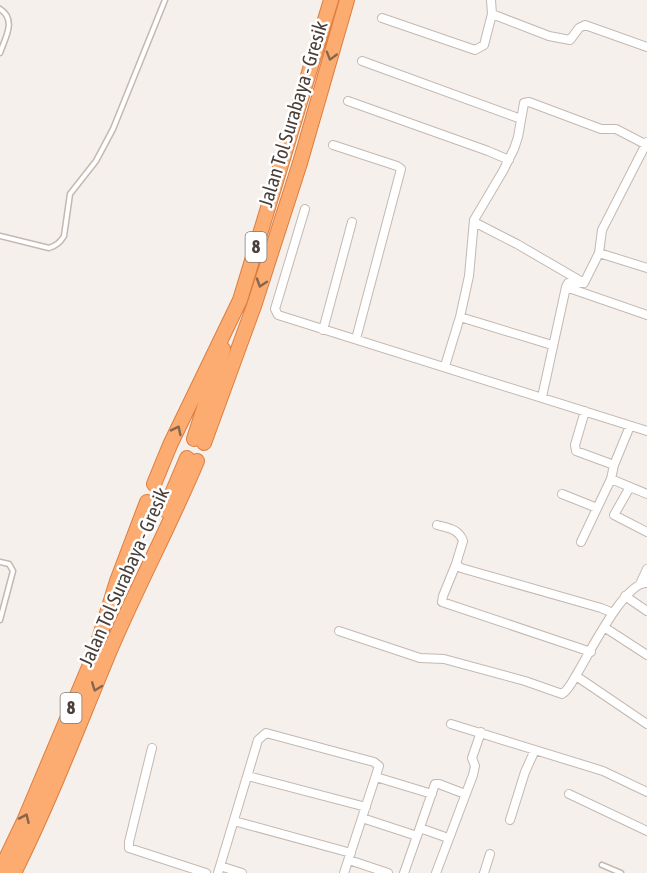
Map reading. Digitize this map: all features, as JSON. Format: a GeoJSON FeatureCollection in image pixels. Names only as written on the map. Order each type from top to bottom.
{"type":"FeatureCollection","features":[{"type":"Feature","properties":{"kind":"highway","name":"Jalan Tol Surabaya - Gresik"},"geometry":{"type":"LineString","coordinates":[[331,0],[199,441],[254,306],[300,163],[347,0]]}},
{"type":"Feature","properties":{"kind":"highway","name":"Jalan Tol Surabaya - Gresik"},"geometry":{"type":"LineString","coordinates":[[154,484],[170,445],[240,300]]}},
{"type":"Feature","properties":{"kind":"highway","name":"Jalan Tol Surabaya - Gresik"},"geometry":{"type":"LineString","coordinates":[[14,873],[36,828],[192,459],[119,611],[94,655]]}},
{"type":"Feature","properties":{"kind":"highway","name":"Jalan Tol Surabaya - Gresik"},"geometry":{"type":"LineString","coordinates":[[0,871],[24,821],[94,655],[117,581],[147,502]]}},
{"type":"Feature","properties":{"kind":"street"},"geometry":{"type":"LineString","coordinates":[[382,18],[475,50],[484,45],[492,14],[491,0]]}},
{"type":"Feature","properties":{"kind":"street"},"geometry":{"type":"LineString","coordinates":[[492,14],[565,40],[573,39],[579,28],[585,26],[647,47]]}},
{"type":"Feature","properties":{"kind":"street"},"geometry":{"type":"LineString","coordinates":[[362,61],[521,119]]}},
{"type":"Feature","properties":{"kind":"street"},"geometry":{"type":"LineString","coordinates":[[348,102],[509,160]]}},
{"type":"Feature","properties":{"kind":"street"},"geometry":{"type":"LineString","coordinates":[[445,366],[460,317],[471,264],[474,222],[509,160],[518,136],[524,103],[529,102],[601,129],[616,129],[646,143],[602,230],[598,253],[584,283]]}},
{"type":"Feature","properties":{"kind":"street"},"geometry":{"type":"LineString","coordinates":[[333,145],[401,169],[356,339]]}},
{"type":"Feature","properties":{"kind":"street"},"geometry":{"type":"LineString","coordinates":[[304,209],[276,312],[278,315],[647,431]]}},
{"type":"Feature","properties":{"kind":"street"},"geometry":{"type":"LineString","coordinates":[[323,330],[352,222]]}},
{"type":"Feature","properties":{"kind":"street"},"geometry":{"type":"LineString","coordinates":[[474,222],[517,243],[584,283]]}},
{"type":"Feature","properties":{"kind":"street"},"geometry":{"type":"LineString","coordinates":[[598,253],[647,268]]}},
{"type":"Feature","properties":{"kind":"street"},"geometry":{"type":"LineString","coordinates":[[542,397],[552,345],[568,283],[584,283]]}},
{"type":"Feature","properties":{"kind":"street"},"geometry":{"type":"LineString","coordinates":[[567,287],[647,315]]}},
{"type":"Feature","properties":{"kind":"street"},"geometry":{"type":"LineString","coordinates":[[460,317],[552,345]]}},
{"type":"Feature","properties":{"kind":"street"},"geometry":{"type":"LineString","coordinates":[[585,411],[575,445],[576,451],[614,465]]}},
{"type":"Feature","properties":{"kind":"street"},"geometry":{"type":"LineString","coordinates":[[581,542],[611,479],[614,465],[630,426]]}},
{"type":"Feature","properties":{"kind":"street"},"geometry":{"type":"LineString","coordinates":[[611,479],[647,494]]}},
{"type":"Feature","properties":{"kind":"street"},"geometry":{"type":"LineString","coordinates":[[630,487],[614,516],[647,532]]}},
{"type":"Feature","properties":{"kind":"street"},"geometry":{"type":"LineString","coordinates":[[562,494],[597,508]]}},
{"type":"Feature","properties":{"kind":"street"},"geometry":{"type":"LineString","coordinates":[[437,525],[456,531],[462,538],[462,547],[442,602],[591,652]]}},
{"type":"Feature","properties":{"kind":"street"},"geometry":{"type":"LineString","coordinates":[[456,564],[460,568],[613,613]]}},
{"type":"Feature","properties":{"kind":"street"},"geometry":{"type":"LineString","coordinates":[[339,631],[424,658],[444,659],[525,681],[562,694],[567,691],[625,596],[643,583],[647,569]]}},
{"type":"Feature","properties":{"kind":"street"},"geometry":{"type":"LineString","coordinates":[[625,596],[647,611]]}},
{"type":"Feature","properties":{"kind":"street"},"geometry":{"type":"LineString","coordinates":[[604,627],[647,655]]}},
{"type":"Feature","properties":{"kind":"street"},"geometry":{"type":"LineString","coordinates":[[576,676],[647,724]]}},
{"type":"Feature","properties":{"kind":"street"},"geometry":{"type":"LineString","coordinates":[[451,724],[603,771],[647,792]]}},
{"type":"Feature","properties":{"kind":"street"},"geometry":{"type":"LineString","coordinates":[[436,873],[473,776],[475,766],[472,758],[481,732]]}},
{"type":"Feature","properties":{"kind":"street"},"geometry":{"type":"LineString","coordinates":[[242,873],[219,870],[258,740],[266,733],[374,762],[379,766],[344,873]]}},
{"type":"Feature","properties":{"kind":"street"},"geometry":{"type":"LineString","coordinates":[[152,748],[129,848],[206,873]]}},
{"type":"Feature","properties":{"kind":"street"},"geometry":{"type":"LineString","coordinates":[[510,819],[525,772],[535,750]]}},
{"type":"Feature","properties":{"kind":"street"},"geometry":{"type":"LineString","coordinates":[[248,776],[366,807]]}},
{"type":"Feature","properties":{"kind":"street"},"geometry":{"type":"LineString","coordinates":[[376,777],[432,794]]}},
{"type":"Feature","properties":{"kind":"street"},"geometry":{"type":"LineString","coordinates":[[404,873],[435,784],[465,794]]}},
{"type":"Feature","properties":{"kind":"street"},"geometry":{"type":"LineString","coordinates":[[569,794],[647,831]]}},
{"type":"Feature","properties":{"kind":"street"},"geometry":{"type":"LineString","coordinates":[[362,818],[448,838]]}},
{"type":"Feature","properties":{"kind":"street"},"geometry":{"type":"LineString","coordinates":[[234,821],[350,857],[388,873]]}},
{"type":"Feature","properties":{"kind":"street"},"geometry":{"type":"LineString","coordinates":[[484,873],[490,854]]}},
{"type":"Feature","properties":{"kind":"lane"},"geometry":{"type":"LineString","coordinates":[[0,236],[48,248],[60,242],[64,236],[70,194],[96,161],[113,129],[165,0]]}},
{"type":"Feature","properties":{"kind":"lane"},"geometry":{"type":"LineString","coordinates":[[0,9],[9,16],[10,23],[0,53]]}},
{"type":"Feature","properties":{"kind":"lane"},"geometry":{"type":"LineString","coordinates":[[0,562],[9,564],[13,568],[3,598],[0,620]]}},
{"type":"Feature","properties":{"kind":"lane"},"geometry":{"type":"LineString","coordinates":[[602,865],[621,873]]}}]}
